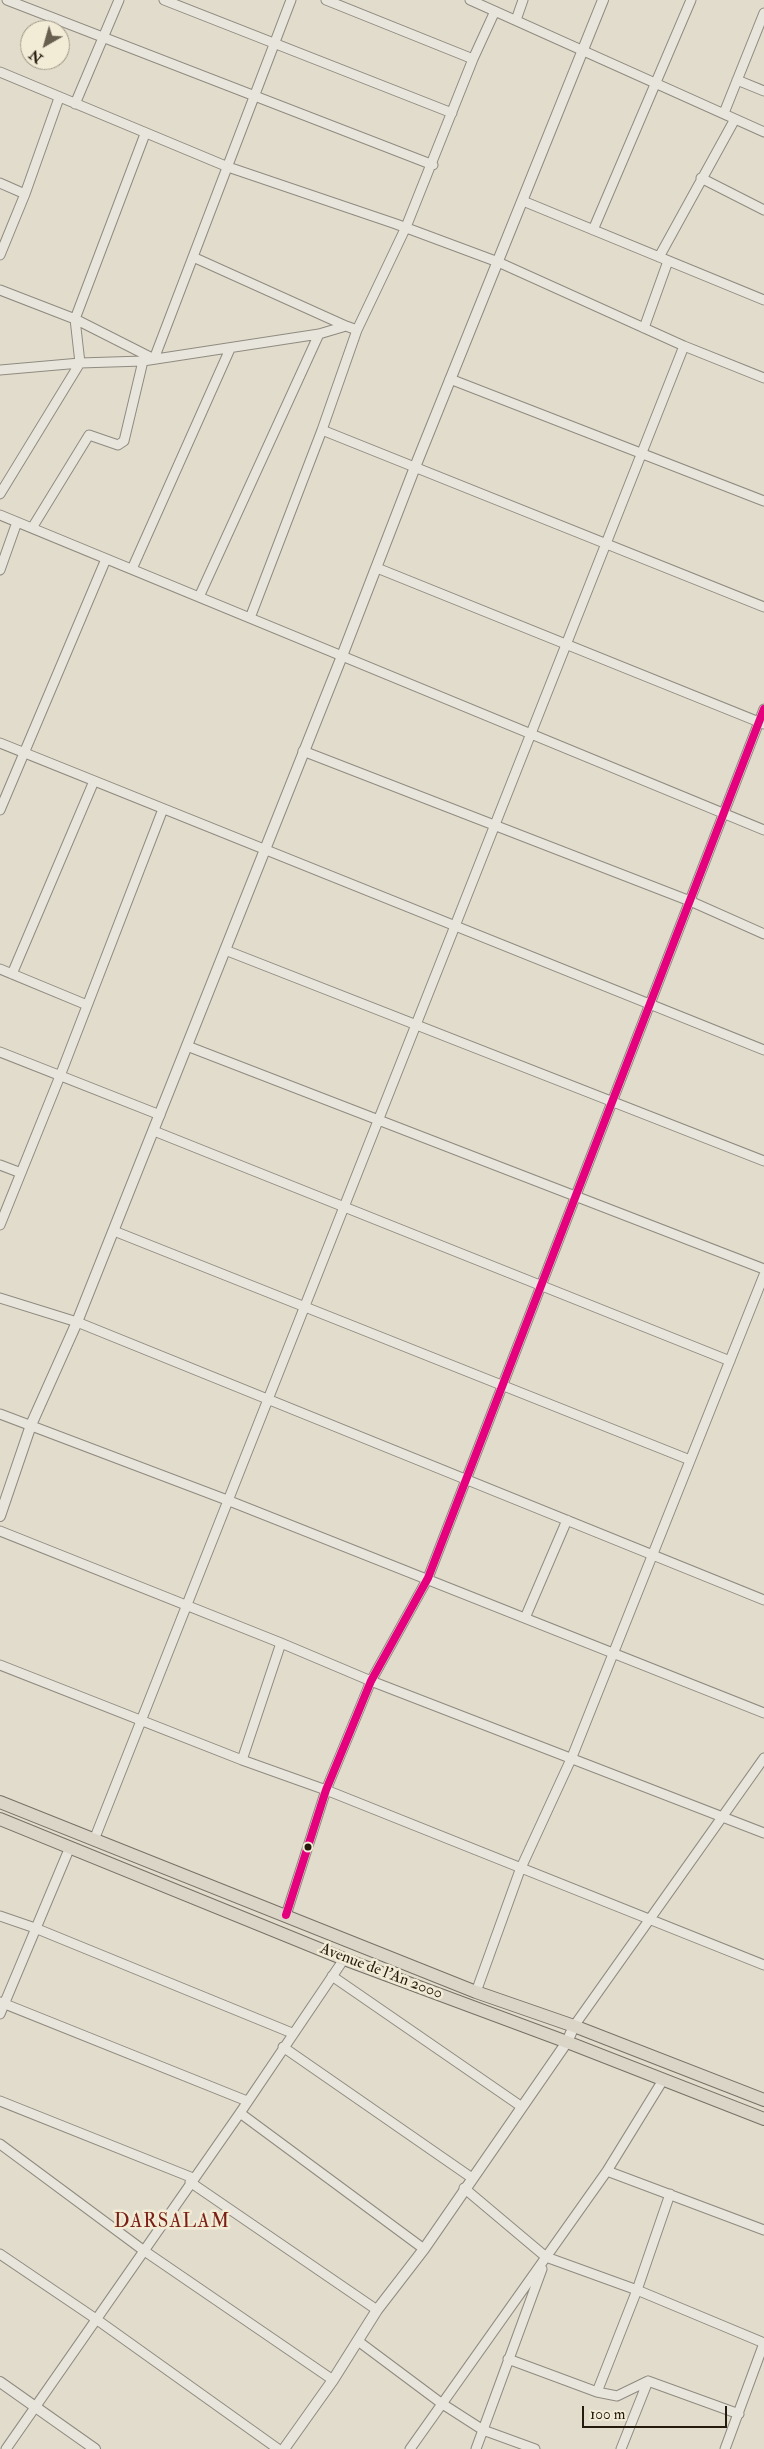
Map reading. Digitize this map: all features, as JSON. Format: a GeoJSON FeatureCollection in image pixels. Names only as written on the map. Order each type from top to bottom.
{"type":"FeatureCollection","features":[{"type":"Feature","properties":{"kind":"main road","name":"Avenue de l'An 2000"},"geometry":{"type":"LineString","coordinates":[[0,1802],[476,1992],[574,2026],[764,2100]]}},
{"type":"Feature","properties":{"kind":"main road","name":"Avenue de l'An 2000"},"geometry":{"type":"LineString","coordinates":[[0,1819],[344,1959],[567,2042],[764,2119]]}},
{"type":"Feature","properties":{"kind":"street"},"geometry":{"type":"LineString","coordinates":[[7,0],[432,165]]}},
{"type":"Feature","properties":{"kind":"street"},"geometry":{"type":"LineString","coordinates":[[75,104],[119,0]]}},
{"type":"Feature","properties":{"kind":"street"},"geometry":{"type":"LineString","coordinates":[[164,0],[452,113]]}},
{"type":"Feature","properties":{"kind":"street"},"geometry":{"type":"LineString","coordinates":[[154,359],[291,0]]}},
{"type":"Feature","properties":{"kind":"street"},"geometry":{"type":"LineString","coordinates":[[326,0],[473,59]]}},
{"type":"Feature","properties":{"kind":"street"},"geometry":{"type":"LineString","coordinates":[[470,0],[764,132]]}},
{"type":"Feature","properties":{"kind":"street"},"geometry":{"type":"LineString","coordinates":[[516,20],[523,0]]}},
{"type":"Feature","properties":{"kind":"street"},"geometry":{"type":"LineString","coordinates":[[0,1516],[31,1425],[78,1322],[377,568],[415,467],[524,201],[603,0]]}},
{"type":"Feature","properties":{"kind":"street"},"geometry":{"type":"LineString","coordinates":[[593,230],[691,0]]}},
{"type":"Feature","properties":{"kind":"street"},"geometry":{"type":"LineString","coordinates":[[250,618],[322,430],[357,330],[406,227],[473,59],[495,11]]}},
{"type":"Feature","properties":{"kind":"street"},"geometry":{"type":"LineString","coordinates":[[724,113],[761,29],[764,13]]}},
{"type":"Feature","properties":{"kind":"street"},"geometry":{"type":"LineString","coordinates":[[0,72],[228,167],[406,227],[498,262],[684,346],[764,378]]}},
{"type":"Feature","properties":{"kind":"street"},"geometry":{"type":"LineString","coordinates":[[737,80],[764,91]]}},
{"type":"Feature","properties":{"kind":"street"},"geometry":{"type":"LineString","coordinates":[[0,255],[25,194],[59,98]]}},
{"type":"Feature","properties":{"kind":"street"},"geometry":{"type":"LineString","coordinates":[[659,257],[735,118]]}},
{"type":"Feature","properties":{"kind":"street"},"geometry":{"type":"LineString","coordinates":[[0,494],[80,363],[74,319],[145,134]]}},
{"type":"Feature","properties":{"kind":"street"},"geometry":{"type":"LineString","coordinates":[[701,178],[764,210]]}},
{"type":"Feature","properties":{"kind":"street"},"geometry":{"type":"LineString","coordinates":[[0,183],[25,194]]}},
{"type":"Feature","properties":{"kind":"street"},"geometry":{"type":"LineString","coordinates":[[524,201],[764,300]]}},
{"type":"Feature","properties":{"kind":"street"},"geometry":{"type":"LineString","coordinates":[[193,257],[357,330]]}},
{"type":"Feature","properties":{"kind":"street"},"geometry":{"type":"LineString","coordinates":[[644,328],[668,261]]}},
{"type":"Feature","properties":{"kind":"street"},"geometry":{"type":"LineString","coordinates":[[0,290],[74,319],[154,359]]}},
{"type":"Feature","properties":{"kind":"street"},"geometry":{"type":"LineString","coordinates":[[0,371],[80,363],[143,361],[319,334],[346,326]]}},
{"type":"Feature","properties":{"kind":"street"},"geometry":{"type":"LineString","coordinates":[[199,597],[319,334]]}},
{"type":"Feature","properties":{"kind":"street"},"geometry":{"type":"LineString","coordinates":[[94,1840],[494,826],[608,544],[684,346]]}},
{"type":"Feature","properties":{"kind":"street"},"geometry":{"type":"LineString","coordinates":[[132,569],[230,348]]}},
{"type":"Feature","properties":{"kind":"street"},"geometry":{"type":"LineString","coordinates":[[32,528],[89,435],[118,445],[124,440],[143,361]]}},
{"type":"Feature","properties":{"kind":"street"},"geometry":{"type":"LineString","coordinates":[[450,379],[764,501]]}},
{"type":"Feature","properties":{"kind":"street"},"geometry":{"type":"LineString","coordinates":[[322,430],[764,606]]}},
{"type":"Feature","properties":{"kind":"street"},"geometry":{"type":"LineString","coordinates":[[0,515],[764,830]]}},
{"type":"Feature","properties":{"kind":"street"},"geometry":{"type":"LineString","coordinates":[[0,570],[17,522]]}},
{"type":"Feature","properties":{"kind":"street"},"geometry":{"type":"LineString","coordinates":[[0,810],[106,558]]}},
{"type":"Feature","properties":{"kind":"street"},"geometry":{"type":"LineString","coordinates":[[377,568],[761,723]]}},
{"type":"Feature","properties":{"kind":"street"},"geometry":{"type":"LineString","coordinates":[[286,1916],[326,1790],[371,1681],[428,1578],[723,814],[761,723],[764,709]]}},
{"type":"Feature","properties":{"kind":"street"},"geometry":{"type":"LineString","coordinates":[[0,743],[764,1050]]}},
{"type":"Feature","properties":{"kind":"street"},"geometry":{"type":"LineString","coordinates":[[303,751],[690,901],[764,934]]}},
{"type":"Feature","properties":{"kind":"street"},"geometry":{"type":"LineString","coordinates":[[12,974],[94,781]]}},
{"type":"Feature","properties":{"kind":"street"},"geometry":{"type":"LineString","coordinates":[[0,1225],[60,1076],[162,809]]}},
{"type":"Feature","properties":{"kind":"street"},"geometry":{"type":"LineString","coordinates":[[225,950],[764,1161]]}},
{"type":"Feature","properties":{"kind":"street"},"geometry":{"type":"LineString","coordinates":[[0,969],[87,1005]]}},
{"type":"Feature","properties":{"kind":"street"},"geometry":{"type":"LineString","coordinates":[[187,1046],[764,1269]]}},
{"type":"Feature","properties":{"kind":"street"},"geometry":{"type":"LineString","coordinates":[[0,1052],[160,1115]]}},
{"type":"Feature","properties":{"kind":"street"},"geometry":{"type":"LineString","coordinates":[[154,1131],[730,1361]]}},
{"type":"Feature","properties":{"kind":"street"},"geometry":{"type":"LineString","coordinates":[[0,1165],[21,1173]]}},
{"type":"Feature","properties":{"kind":"street"},"geometry":{"type":"LineString","coordinates":[[114,1231],[690,1460]]}},
{"type":"Feature","properties":{"kind":"street"},"geometry":{"type":"LineString","coordinates":[[476,1992],[520,1870],[572,1757],[764,1275]]}},
{"type":"Feature","properties":{"kind":"street"},"geometry":{"type":"LineString","coordinates":[[0,1298],[78,1322],[764,1600]]}},
{"type":"Feature","properties":{"kind":"street"},"geometry":{"type":"LineString","coordinates":[[0,1414],[428,1578],[764,1713]]}},
{"type":"Feature","properties":{"kind":"street"},"geometry":{"type":"LineString","coordinates":[[525,1618],[567,1520]]}},
{"type":"Feature","properties":{"kind":"street"},"geometry":{"type":"LineString","coordinates":[[0,1531],[371,1681],[572,1757],[764,1833]]}},
{"type":"Feature","properties":{"kind":"street"},"geometry":{"type":"LineString","coordinates":[[242,1760],[281,1643]]}},
{"type":"Feature","properties":{"kind":"street"},"geometry":{"type":"LineString","coordinates":[[0,1665],[242,1760],[326,1790],[520,1870],[764,1965]]}},
{"type":"Feature","properties":{"kind":"street"},"geometry":{"type":"LineString","coordinates":[[284,2449],[333,2380],[376,2310],[424,2249],[464,2188],[567,2042],[574,2026],[764,1758]]}},
{"type":"Feature","properties":{"kind":"street"},"geometry":{"type":"LineString","coordinates":[[0,2014],[2,2003],[70,1847]]}},
{"type":"Feature","properties":{"kind":"street"},"geometry":{"type":"LineString","coordinates":[[0,1916],[35,1928],[292,2033]]}},
{"type":"Feature","properties":{"kind":"street"},"geometry":{"type":"LineString","coordinates":[[6,2449],[191,2180],[240,2113],[292,2033],[344,1959]]}},
{"type":"Feature","properties":{"kind":"street"},"geometry":{"type":"LineString","coordinates":[[332,1976],[522,2107]]}},
{"type":"Feature","properties":{"kind":"street"},"geometry":{"type":"LineString","coordinates":[[2,2003],[247,2101]]}},
{"type":"Feature","properties":{"kind":"street"},"geometry":{"type":"LineString","coordinates":[[283,2047],[472,2178]]}},
{"type":"Feature","properties":{"kind":"street"},"geometry":{"type":"LineString","coordinates":[[410,2449],[607,2171],[663,2080]]}},
{"type":"Feature","properties":{"kind":"street"},"geometry":{"type":"LineString","coordinates":[[0,2102],[191,2180],[376,2310]]}},
{"type":"Feature","properties":{"kind":"street"},"geometry":{"type":"LineString","coordinates":[[240,2113],[424,2249]]}},
{"type":"Feature","properties":{"kind":"street"},"geometry":{"type":"LineString","coordinates":[[0,2144],[143,2250],[333,2380]]}},
{"type":"Feature","properties":{"kind":"street"},"geometry":{"type":"LineString","coordinates":[[607,2171],[764,2230]]}},
{"type":"Feature","properties":{"kind":"street"},"geometry":{"type":"LineString","coordinates":[[464,2188],[546,2256],[637,2290],[764,2343],[725,2449]]}},
{"type":"Feature","properties":{"kind":"street"},"geometry":{"type":"LineString","coordinates":[[597,2392],[637,2290],[670,2194]]}},
{"type":"Feature","properties":{"kind":"street"},"geometry":{"type":"LineString","coordinates":[[0,2254],[96,2319],[278,2449]]}},
{"type":"Feature","properties":{"kind":"street"},"geometry":{"type":"LineString","coordinates":[[476,2449],[546,2256]]}},
{"type":"Feature","properties":{"kind":"street"},"geometry":{"type":"LineString","coordinates":[[358,2341],[442,2403],[483,2430],[535,2449]]}},
{"type":"Feature","properties":{"kind":"street"},"geometry":{"type":"LineString","coordinates":[[508,2359],[597,2392],[616,2396],[648,2381],[739,2414]]}},
{"type":"Feature","properties":{"kind":"street"},"geometry":{"type":"LineString","coordinates":[[621,2449],[648,2381]]}},
{"type":"Feature","properties":{"kind":"street"},"geometry":{"type":"LineString","coordinates":[[0,2382],[95,2449]]}},
{"type":"Feature","properties":{"kind":"transit line"},"geometry":{"type":"LineString","coordinates":[[286,1915],[326,1790],[371,1681],[428,1578],[764,709]]}},
{"type":"Feature","properties":{"kind":"district","name":"DARSALAM"},"geometry":{"type":"Point","coordinates":[172,2223]}}]}
